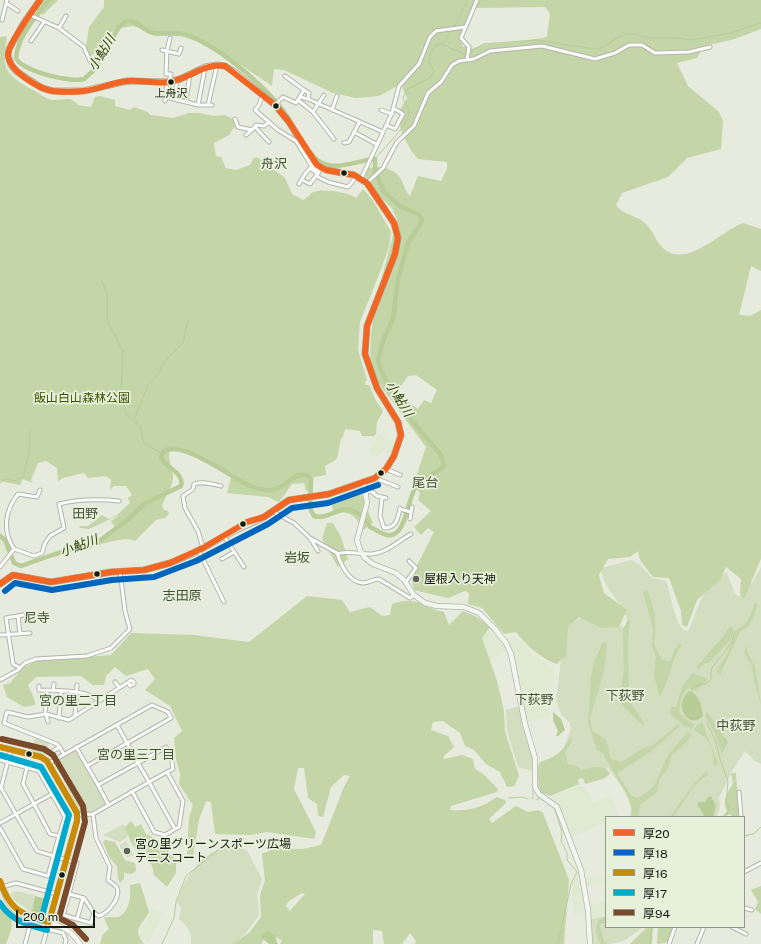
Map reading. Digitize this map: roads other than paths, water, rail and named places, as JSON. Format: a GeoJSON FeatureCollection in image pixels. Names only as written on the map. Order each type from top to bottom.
{"type":"FeatureCollection","features":[{"type":"Feature","properties":{"kind":"main road"},"geometry":{"type":"LineString","coordinates":[[0,584],[13,575],[52,582],[120,571],[152,569],[201,550],[224,536],[264,517],[289,500],[304,496],[329,494],[364,483],[377,477],[386,469],[398,448],[401,432],[398,422],[376,388],[367,361],[364,346],[367,326],[395,254],[398,238],[394,223],[367,183],[359,177],[324,169],[309,159],[289,122],[276,104],[231,69],[217,65],[205,67],[177,80],[168,82],[126,81],[84,91],[53,91],[42,88],[16,70],[9,61],[9,49],[32,16],[40,0]]}},
{"type":"Feature","properties":{"kind":"street"},"geometry":{"type":"LineString","coordinates":[[467,60],[469,47],[461,38],[477,0]]}},
{"type":"Feature","properties":{"kind":"street"},"geometry":{"type":"LineString","coordinates":[[2,20],[6,2],[18,11]]}},
{"type":"Feature","properties":{"kind":"street"},"geometry":{"type":"LineString","coordinates":[[32,16],[59,28],[84,47],[90,61]]}},
{"type":"Feature","properties":{"kind":"street"},"geometry":{"type":"LineString","coordinates":[[59,28],[66,16]]}},
{"type":"Feature","properties":{"kind":"street"},"geometry":{"type":"LineString","coordinates":[[31,41],[43,22]]}},
{"type":"Feature","properties":{"kind":"street"},"geometry":{"type":"LineString","coordinates":[[299,184],[310,168],[317,175],[328,182],[348,187],[359,177],[392,114],[400,86],[419,64],[430,37],[436,31],[465,27]]}},
{"type":"Feature","properties":{"kind":"street"},"geometry":{"type":"LineString","coordinates":[[170,38],[167,50],[166,74],[171,74],[168,82],[166,99],[186,101],[198,105],[210,105],[217,65]]}},
{"type":"Feature","properties":{"kind":"street"},"geometry":{"type":"LineString","coordinates":[[367,183],[382,170],[397,142],[414,126],[428,92],[441,82],[454,63],[467,60],[490,51],[542,46],[595,59],[615,53],[629,45],[642,45],[655,52],[689,52],[710,47]]}},
{"type":"Feature","properties":{"kind":"street"},"geometry":{"type":"LineString","coordinates":[[162,50],[179,54],[181,48]]}},
{"type":"Feature","properties":{"kind":"street"},"geometry":{"type":"LineString","coordinates":[[198,105],[205,67]]}},
{"type":"Feature","properties":{"kind":"street"},"geometry":{"type":"LineString","coordinates":[[186,101],[190,74]]}},
{"type":"Feature","properties":{"kind":"street"},"geometry":{"type":"LineString","coordinates":[[285,76],[309,93],[308,99]]}},
{"type":"Feature","properties":{"kind":"street"},"geometry":{"type":"LineString","coordinates":[[175,99],[177,80]]}},
{"type":"Feature","properties":{"kind":"street"},"geometry":{"type":"LineString","coordinates":[[276,104],[283,97],[296,104],[304,90]]}},
{"type":"Feature","properties":{"kind":"street"},"geometry":{"type":"LineString","coordinates":[[263,94],[259,105],[255,110],[268,123],[296,141],[319,172],[310,184],[302,180]]}},
{"type":"Feature","properties":{"kind":"street"},"geometry":{"type":"LineString","coordinates":[[314,112],[324,94]]}},
{"type":"Feature","properties":{"kind":"street"},"geometry":{"type":"LineString","coordinates":[[332,110],[337,96]]}},
{"type":"Feature","properties":{"kind":"street"},"geometry":{"type":"LineString","coordinates":[[299,99],[308,99],[382,132]]}},
{"type":"Feature","properties":{"kind":"street"},"geometry":{"type":"LineString","coordinates":[[299,99],[314,112],[334,139]]}},
{"type":"Feature","properties":{"kind":"street"},"geometry":{"type":"LineString","coordinates":[[386,125],[395,129],[403,114],[394,108]]}},
{"type":"Feature","properties":{"kind":"street"},"geometry":{"type":"LineString","coordinates":[[381,110],[392,114]]}},
{"type":"Feature","properties":{"kind":"street"},"geometry":{"type":"LineString","coordinates":[[235,119],[238,127],[254,129],[269,142]]}},
{"type":"Feature","properties":{"kind":"street"},"geometry":{"type":"LineString","coordinates":[[246,135],[254,129],[256,125],[264,126],[268,123]]}},
{"type":"Feature","properties":{"kind":"street"},"geometry":{"type":"LineString","coordinates":[[344,143],[349,142],[359,123]]}},
{"type":"Feature","properties":{"kind":"street"},"geometry":{"type":"LineString","coordinates":[[354,132],[376,146]]}},
{"type":"Feature","properties":{"kind":"street"},"geometry":{"type":"LineString","coordinates":[[386,469],[400,475]]}},
{"type":"Feature","properties":{"kind":"street"},"geometry":{"type":"LineString","coordinates":[[377,477],[398,487]]}},
{"type":"Feature","properties":{"kind":"street"},"geometry":{"type":"LineString","coordinates":[[221,486],[197,483],[194,484],[193,488],[183,496],[185,508],[198,531],[201,550],[224,602]]}},
{"type":"Feature","properties":{"kind":"street"},"geometry":{"type":"LineString","coordinates":[[364,483],[369,491],[382,498],[386,498]]}},
{"type":"Feature","properties":{"kind":"street"},"geometry":{"type":"LineString","coordinates":[[40,490],[37,497],[18,494],[9,507],[6,516],[8,534],[14,550],[34,556],[42,553],[45,543],[50,536],[64,528],[59,504],[71,501],[120,501]]}},
{"type":"Feature","properties":{"kind":"street"},"geometry":{"type":"LineString","coordinates":[[369,491],[357,542],[362,554],[370,562],[394,571],[406,582],[414,595],[428,604],[464,607],[475,611],[495,628],[506,643],[511,654],[527,730],[535,758],[535,789],[540,795],[558,807],[581,870],[588,910],[590,944]]}},
{"type":"Feature","properties":{"kind":"street"},"geometry":{"type":"LineString","coordinates":[[382,498],[380,516],[384,528],[395,524],[400,509],[411,511]]}},
{"type":"Feature","properties":{"kind":"street"},"geometry":{"type":"LineString","coordinates":[[410,519],[412,507]]}},
{"type":"Feature","properties":{"kind":"street"},"geometry":{"type":"LineString","coordinates":[[272,511],[297,525],[310,538],[318,551]]}},
{"type":"Feature","properties":{"kind":"street"},"geometry":{"type":"LineString","coordinates":[[337,554],[344,552],[374,554],[395,547],[411,534]]}},
{"type":"Feature","properties":{"kind":"street"},"geometry":{"type":"LineString","coordinates":[[224,536],[244,566]]}},
{"type":"Feature","properties":{"kind":"street"},"geometry":{"type":"LineString","coordinates":[[310,538],[337,554],[343,569],[359,582],[368,583],[379,579],[410,598],[414,595]]}},
{"type":"Feature","properties":{"kind":"street"},"geometry":{"type":"LineString","coordinates":[[0,567],[14,550]]}},
{"type":"Feature","properties":{"kind":"street"},"geometry":{"type":"LineString","coordinates":[[222,559],[234,552]]}},
{"type":"Feature","properties":{"kind":"street"},"geometry":{"type":"LineString","coordinates":[[0,558],[4,562]]}},
{"type":"Feature","properties":{"kind":"street"},"geometry":{"type":"LineString","coordinates":[[406,582],[416,568],[409,561]]}},
{"type":"Feature","properties":{"kind":"street"},"geometry":{"type":"LineString","coordinates":[[0,680],[6,678],[25,663],[36,659],[87,656],[111,648],[130,628],[125,611],[120,571]]}},
{"type":"Feature","properties":{"kind":"street"},"geometry":{"type":"LineString","coordinates":[[18,616],[20,634]]}},
{"type":"Feature","properties":{"kind":"street"},"geometry":{"type":"LineString","coordinates":[[20,668],[13,664],[6,618],[23,616]]}},
{"type":"Feature","properties":{"kind":"street"},"geometry":{"type":"LineString","coordinates":[[0,635],[30,633]]}},
{"type":"Feature","properties":{"kind":"street"},"geometry":{"type":"LineString","coordinates":[[115,682],[119,686]]}},
{"type":"Feature","properties":{"kind":"street"},"geometry":{"type":"LineString","coordinates":[[64,754],[60,747],[55,743],[4,723],[7,712],[20,717],[46,714],[69,720],[99,701],[107,698],[119,686],[128,682]]}},
{"type":"Feature","properties":{"kind":"street"},"geometry":{"type":"LineString","coordinates":[[53,691],[54,684]]}},
{"type":"Feature","properties":{"kind":"street"},"geometry":{"type":"LineString","coordinates":[[39,686],[39,690],[77,692],[95,697],[99,701]]}},
{"type":"Feature","properties":{"kind":"street"},"geometry":{"type":"LineString","coordinates":[[75,716],[77,686]]}},
{"type":"Feature","properties":{"kind":"street"},"geometry":{"type":"LineString","coordinates":[[47,690],[46,714],[48,722]]}},
{"type":"Feature","properties":{"kind":"street"},"geometry":{"type":"LineString","coordinates":[[60,718],[61,691]]}},
{"type":"Feature","properties":{"kind":"street"},"geometry":{"type":"LineString","coordinates":[[94,704],[96,708]]}},
{"type":"Feature","properties":{"kind":"street"},"geometry":{"type":"LineString","coordinates":[[49,763],[152,705],[168,712],[172,718],[87,766]]}},
{"type":"Feature","properties":{"kind":"street"},"geometry":{"type":"LineString","coordinates":[[82,712],[85,716]]}},
{"type":"Feature","properties":{"kind":"street"},"geometry":{"type":"LineString","coordinates":[[33,716],[34,721]]}},
{"type":"Feature","properties":{"kind":"street"},"geometry":{"type":"LineString","coordinates":[[117,725],[175,829]]}},
{"type":"Feature","properties":{"kind":"street"},"geometry":{"type":"LineString","coordinates":[[0,747],[41,757],[49,763],[78,815],[43,944]]}},
{"type":"Feature","properties":{"kind":"street"},"geometry":{"type":"LineString","coordinates":[[53,751],[60,747]]}},
{"type":"Feature","properties":{"kind":"street"},"geometry":{"type":"LineString","coordinates":[[76,747],[108,804]]}},
{"type":"Feature","properties":{"kind":"street"},"geometry":{"type":"LineString","coordinates":[[78,815],[93,814],[108,804],[173,769],[171,756],[166,747],[98,786]]}},
{"type":"Feature","properties":{"kind":"street"},"geometry":{"type":"LineString","coordinates":[[11,749],[1,788],[37,851],[77,862],[63,915],[91,923],[94,913]]}},
{"type":"Feature","properties":{"kind":"street"},"geometry":{"type":"LineString","coordinates":[[0,760],[39,771],[65,817],[48,876],[23,869],[0,828]]}},
{"type":"Feature","properties":{"kind":"street"},"geometry":{"type":"LineString","coordinates":[[27,768],[23,784],[50,834],[59,836]]}},
{"type":"Feature","properties":{"kind":"street"},"geometry":{"type":"LineString","coordinates":[[132,792],[154,832],[165,835],[179,827],[183,801],[167,772]]}},
{"type":"Feature","properties":{"kind":"street"},"geometry":{"type":"LineString","coordinates":[[739,792],[741,816]]}},
{"type":"Feature","properties":{"kind":"street"},"geometry":{"type":"LineString","coordinates":[[0,823],[52,794]]}},
{"type":"Feature","properties":{"kind":"street"},"geometry":{"type":"LineString","coordinates":[[69,894],[83,898],[94,913],[100,916],[110,909],[117,890],[108,880],[110,867],[98,843],[93,814]]}},
{"type":"Feature","properties":{"kind":"street"},"geometry":{"type":"LineString","coordinates":[[745,871],[761,863]]}},
{"type":"Feature","properties":{"kind":"street"},"geometry":{"type":"LineString","coordinates":[[0,881],[7,900],[14,909],[32,918],[49,922],[68,931],[80,944]]}},
{"type":"Feature","properties":{"kind":"street"},"geometry":{"type":"LineString","coordinates":[[2,887],[16,883],[57,894]]}},
{"type":"Feature","properties":{"kind":"street"},"geometry":{"type":"LineString","coordinates":[[77,919],[83,898]]}},
{"type":"Feature","properties":{"kind":"street"},"geometry":{"type":"LineString","coordinates":[[745,908],[752,910]]}},
{"type":"Feature","properties":{"kind":"street"},"geometry":{"type":"LineString","coordinates":[[25,944],[32,918]]}},
{"type":"Feature","properties":{"kind":"street"},"geometry":{"type":"LineString","coordinates":[[25,923],[30,925]]}},
{"type":"Feature","properties":{"kind":"street"},"geometry":{"type":"LineString","coordinates":[[669,944],[675,928]]}},
{"type":"Feature","properties":{"kind":"street"},"geometry":{"type":"LineString","coordinates":[[698,944],[704,928]]}},
{"type":"Feature","properties":{"kind":"street"},"geometry":{"type":"LineString","coordinates":[[734,928],[746,934]]}},
{"type":"Feature","properties":{"kind":"street"},"geometry":{"type":"LineString","coordinates":[[47,929],[63,933],[66,940],[62,944]]}},
{"type":"Feature","properties":{"kind":"street"},"geometry":{"type":"LineString","coordinates":[[40,936],[45,938]]}},
{"type":"Feature","properties":{"kind":"waterway","name":"小鮎川"},"geometry":{"type":"LineString","coordinates":[[49,0],[28,27],[17,50],[16,58],[20,63],[27,67],[58,78],[78,80],[84,79],[93,71],[119,27],[128,21],[132,21],[153,33],[182,34],[199,40],[213,48],[243,70],[270,95],[289,119]]}},
{"type":"Feature","properties":{"kind":"waterway"},"geometry":{"type":"LineString","coordinates":[[453,28],[461,15],[467,0]]}},
{"type":"Feature","properties":{"kind":"waterway"},"geometry":{"type":"LineString","coordinates":[[441,44],[464,54],[484,44],[535,40],[595,49],[604,47],[626,34],[635,34],[650,38],[676,38],[693,40],[730,33],[761,23]]}},
{"type":"Feature","properties":{"kind":"waterway"},"geometry":{"type":"LineString","coordinates":[[375,159],[402,128],[406,121],[409,114],[409,109],[403,98],[406,90],[431,77],[434,71],[429,62],[431,52],[435,46],[445,41],[451,31]]}},
{"type":"Feature","properties":{"kind":"waterway","name":"小鮎川"},"geometry":{"type":"LineString","coordinates":[[0,536],[5,540],[14,563],[21,566],[52,555],[98,542],[127,520],[144,504],[181,486],[180,477],[163,461],[161,457],[163,452],[171,449],[181,450],[193,454],[248,485],[261,489],[278,489],[299,475],[307,475],[311,479],[310,508],[314,516],[326,516],[341,510],[347,510],[353,511],[360,515],[367,521],[370,527],[383,534],[394,534],[399,530],[403,524],[411,498],[417,485],[423,479],[439,470],[444,465],[441,455],[412,421],[390,388],[378,360],[383,341],[393,319],[398,279],[408,243],[420,225],[422,219],[418,214],[400,206],[384,192],[375,171],[375,159],[340,166],[332,166],[317,160],[310,152]]}},
{"type":"Feature","properties":{"kind":"waterway"},"geometry":{"type":"LineString","coordinates":[[102,281],[107,294],[107,320],[123,351],[121,391],[125,410],[128,416],[140,426],[144,443],[162,454]]}},
{"type":"Feature","properties":{"kind":"waterway"},"geometry":{"type":"LineString","coordinates":[[134,420],[148,385],[155,378],[165,361],[183,343],[188,321]]}},
{"type":"Feature","properties":{"kind":"waterway"},"geometry":{"type":"LineString","coordinates":[[0,483],[5,479],[15,481],[23,476],[29,455],[30,430]]}},
{"type":"Feature","properties":{"kind":"waterway"},"geometry":{"type":"LineString","coordinates":[[691,692],[694,686],[705,684],[711,680],[711,669],[728,647],[735,631]]}},
{"type":"Feature","properties":{"kind":"waterway"},"geometry":{"type":"LineString","coordinates":[[707,723],[716,742],[728,781],[726,801],[729,809],[726,816]]}},
{"type":"Feature","properties":{"kind":"waterway"},"geometry":{"type":"LineString","coordinates":[[533,779],[533,795]]}},
{"type":"Feature","properties":{"kind":"waterway"},"geometry":{"type":"LineString","coordinates":[[509,798],[522,797],[528,799]]}},
{"type":"Feature","properties":{"kind":"waterway"},"geometry":{"type":"LineString","coordinates":[[536,800],[540,798],[543,800]]}},
{"type":"Feature","properties":{"kind":"waterway"},"geometry":{"type":"LineString","coordinates":[[554,807],[562,832],[561,841],[567,853],[567,860],[577,872],[571,884],[558,944]]}},
{"type":"Feature","properties":{"kind":"waterway"},"geometry":{"type":"LineString","coordinates":[[745,836],[753,834],[761,827]]}},
{"type":"Feature","properties":{"kind":"waterway"},"geometry":{"type":"LineString","coordinates":[[162,944],[174,918],[176,902],[186,876],[218,850]]}},
{"type":"Feature","properties":{"kind":"waterway"},"geometry":{"type":"LineString","coordinates":[[650,944],[652,928]]}},
{"type":"Feature","properties":{"kind":"place","name":"上舟沢"},"geometry":{"type":"Point","coordinates":[171,82]}},
{"type":"Feature","properties":{"kind":"place","name":"屋根入り天神"},"geometry":{"type":"Point","coordinates":[416,579]}},
{"type":"Feature","properties":{"kind":"place","name":"宮の里グリーンスポーツ広場 テニスコート"},"geometry":{"type":"Point","coordinates":[127,851]}},
{"type":"Feature","properties":{"kind":"district","name":"舟沢"},"geometry":{"type":"Point","coordinates":[274,164]}},
{"type":"Feature","properties":{"kind":"district","name":"尾台"},"geometry":{"type":"Point","coordinates":[425,483]}},
{"type":"Feature","properties":{"kind":"district","name":"田野"},"geometry":{"type":"Point","coordinates":[85,514]}},
{"type":"Feature","properties":{"kind":"district","name":"岩坂"},"geometry":{"type":"Point","coordinates":[297,558]}},
{"type":"Feature","properties":{"kind":"district","name":"志田原"},"geometry":{"type":"Point","coordinates":[182,596]}},
{"type":"Feature","properties":{"kind":"district","name":"尼寺"},"geometry":{"type":"Point","coordinates":[37,618]}},
{"type":"Feature","properties":{"kind":"district","name":"下荻野"},"geometry":{"type":"Point","coordinates":[625,696]}},
{"type":"Feature","properties":{"kind":"district","name":"下荻野"},"geometry":{"type":"Point","coordinates":[534,700]}},
{"type":"Feature","properties":{"kind":"district","name":"宮の里二丁目"},"geometry":{"type":"Point","coordinates":[78,701]}},
{"type":"Feature","properties":{"kind":"district","name":"中荻野"},"geometry":{"type":"Point","coordinates":[736,726]}},
{"type":"Feature","properties":{"kind":"district","name":"宮の里三丁目"},"geometry":{"type":"Point","coordinates":[136,755]}},
{"type":"Feature","properties":{"kind":"park label","name":"飯山白山森林公園"},"geometry":{"type":"Point","coordinates":[82,398]}}]}
